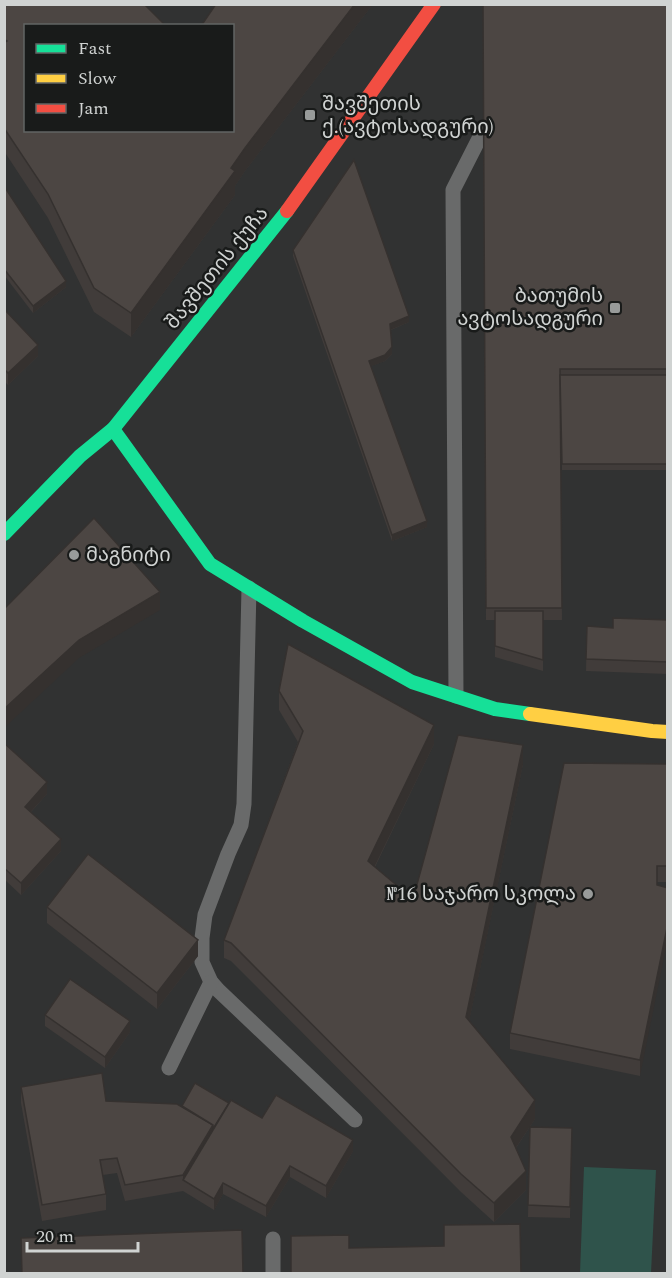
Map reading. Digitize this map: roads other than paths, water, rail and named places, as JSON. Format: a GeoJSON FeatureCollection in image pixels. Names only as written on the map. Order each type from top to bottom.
{"type":"FeatureCollection","features":[{"type":"Feature","properties":{"kind":"main road","name":"შავშეთის ქუჩა"},"geometry":{"type":"LineString","coordinates":[[4,534],[80,456],[113,429],[293,204],[434,4]]}},
{"type":"Feature","properties":{"kind":"main road"},"geometry":{"type":"LineString","coordinates":[[113,429],[210,564],[303,621],[412,682],[495,709],[668,732]]}},
{"type":"Feature","properties":{"kind":"lane"},"geometry":{"type":"LineString","coordinates":[[456,696],[453,190],[484,129]]}},
{"type":"Feature","properties":{"kind":"lane"},"geometry":{"type":"LineString","coordinates":[[249,588],[244,804],[241,825],[205,915],[202,962],[211,982],[356,1120]]}},
{"type":"Feature","properties":{"kind":"lane"},"geometry":{"type":"LineString","coordinates":[[169,1068],[211,982]]}},
{"type":"Feature","properties":{"kind":"lane"},"geometry":{"type":"LineString","coordinates":[[273,1239],[273,1274]]}},
{"type":"Feature","properties":{"kind":"place","name":"შავშეთის ქ.(ავტოსადგური)"},"geometry":{"type":"Point","coordinates":[310,115]}},
{"type":"Feature","properties":{"kind":"place","name":"ბათუმის ავტოსადგური"},"geometry":{"type":"Point","coordinates":[615,308]}},
{"type":"Feature","properties":{"kind":"place","name":"მაგნიტი"},"geometry":{"type":"Point","coordinates":[74,555]}},
{"type":"Feature","properties":{"kind":"place","name":"№16 საჯარო სკოლა"},"geometry":{"type":"Point","coordinates":[588,894]}}]}
